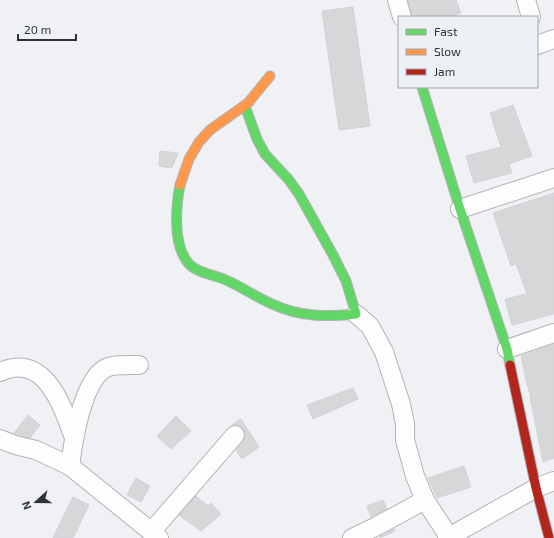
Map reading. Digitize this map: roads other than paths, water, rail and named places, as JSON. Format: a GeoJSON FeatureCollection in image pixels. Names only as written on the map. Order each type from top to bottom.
{"type":"FeatureCollection","features":[{"type":"Feature","properties":{"kind":"street"},"geometry":{"type":"LineString","coordinates":[[396,0],[402,16]]}},
{"type":"Feature","properties":{"kind":"street"},"geometry":{"type":"LineString","coordinates":[[526,0],[531,16]]}},
{"type":"Feature","properties":{"kind":"street"},"geometry":{"type":"LineString","coordinates":[[270,76],[245,106],[218,123],[204,135],[194,147],[181,177],[176,217],[181,253],[188,264],[195,269],[233,283],[268,302],[290,311],[304,315],[317,316],[356,314]]}},
{"type":"Feature","properties":{"kind":"street"},"geometry":{"type":"LineString","coordinates":[[422,88],[506,349],[536,488],[549,538]]}},
{"type":"Feature","properties":{"kind":"street"},"geometry":{"type":"LineString","coordinates":[[245,106],[257,139],[265,154],[289,180],[299,194],[346,281],[356,314],[370,326],[384,352],[401,404],[405,424],[405,440],[410,458],[425,500],[448,538],[536,488],[554,481]]}},
{"type":"Feature","properties":{"kind":"street"},"geometry":{"type":"LineString","coordinates":[[460,209],[554,178]]}},
{"type":"Feature","properties":{"kind":"street"},"geometry":{"type":"LineString","coordinates":[[506,349],[554,333]]}},
{"type":"Feature","properties":{"kind":"street"},"geometry":{"type":"LineString","coordinates":[[70,466],[74,438],[89,388],[98,375],[106,368],[139,365]]}},
{"type":"Feature","properties":{"kind":"street"},"geometry":{"type":"LineString","coordinates":[[0,372],[19,366],[40,375],[55,393],[63,407],[74,438]]}},
{"type":"Feature","properties":{"kind":"street"},"geometry":{"type":"LineString","coordinates":[[0,438],[15,445],[36,450],[70,466],[155,535],[235,435]]}},
{"type":"Feature","properties":{"kind":"street"},"geometry":{"type":"LineString","coordinates":[[352,538],[425,500]]}}]}
